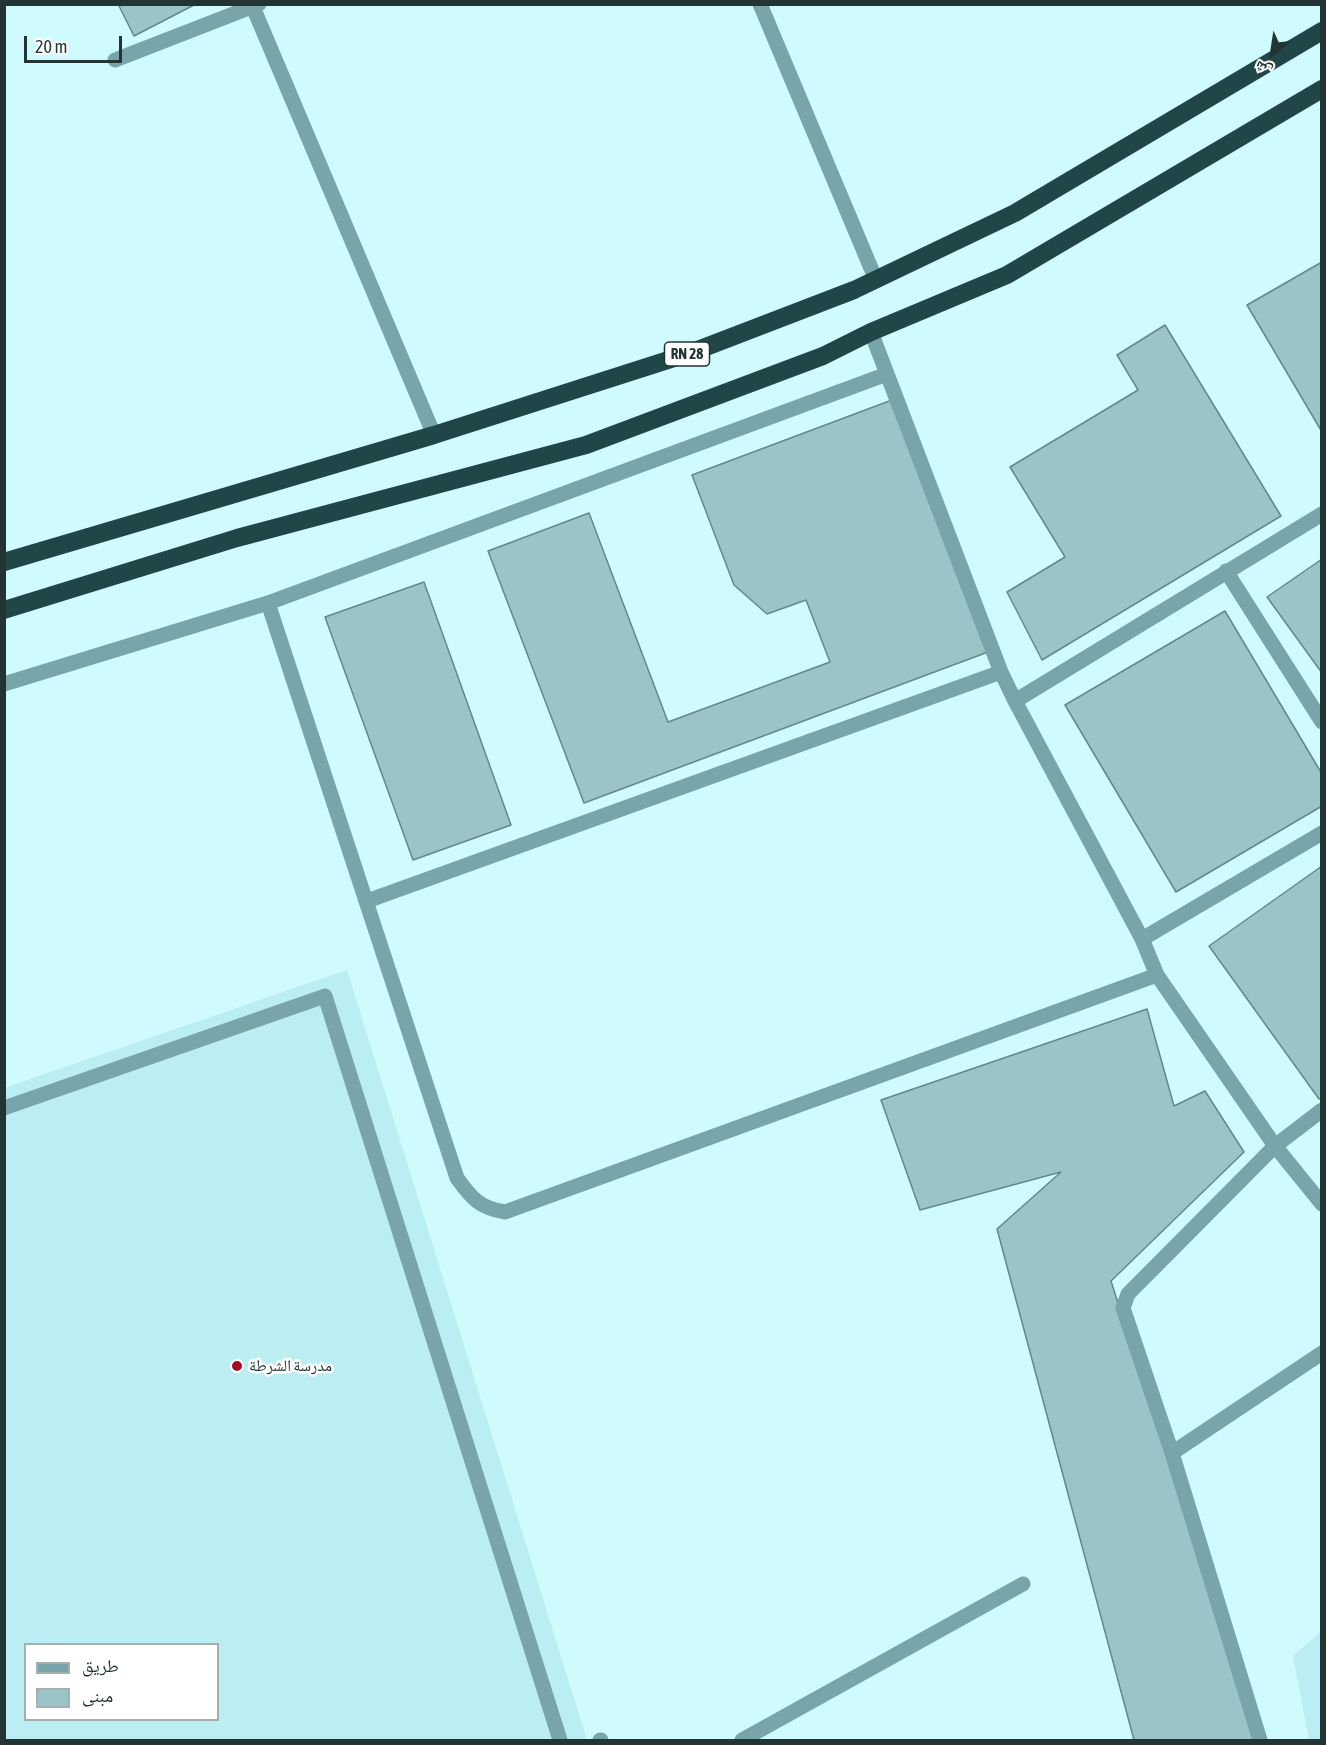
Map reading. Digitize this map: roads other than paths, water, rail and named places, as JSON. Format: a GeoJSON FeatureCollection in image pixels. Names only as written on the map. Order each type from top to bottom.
{"type":"FeatureCollection","features":[{"type":"Feature","properties":{"kind":"highway","name":"RN 28"},"geometry":{"type":"LineString","coordinates":[[4,562],[434,435],[690,353],[876,280],[1015,213],[1322,31]]}},
{"type":"Feature","properties":{"kind":"highway"},"geometry":{"type":"LineString","coordinates":[[4,610],[237,538],[586,446],[823,356],[871,332],[1007,275],[1322,89]]}},
{"type":"Feature","properties":{"kind":"street"},"geometry":{"type":"LineString","coordinates":[[115,60],[256,6],[434,435]]}},
{"type":"Feature","properties":{"kind":"street"},"geometry":{"type":"LineString","coordinates":[[765,6],[876,280]]}},
{"type":"Feature","properties":{"kind":"street"},"geometry":{"type":"LineString","coordinates":[[871,332],[1000,672],[1142,939],[1157,975],[1275,1146],[1322,1204]]}},
{"type":"Feature","properties":{"kind":"street"},"geometry":{"type":"LineString","coordinates":[[4,684],[268,603],[887,374]]}},
{"type":"Feature","properties":{"kind":"street"},"geometry":{"type":"LineString","coordinates":[[1015,701],[1322,514]]}},
{"type":"Feature","properties":{"kind":"street"},"geometry":{"type":"LineString","coordinates":[[1226,571],[1322,722]]}},
{"type":"Feature","properties":{"kind":"street"},"geometry":{"type":"LineString","coordinates":[[268,603],[457,1178],[470,1195],[486,1209],[505,1212],[1157,975]]}},
{"type":"Feature","properties":{"kind":"street"},"geometry":{"type":"LineString","coordinates":[[367,901],[1000,672]]}},
{"type":"Feature","properties":{"kind":"street"},"geometry":{"type":"LineString","coordinates":[[1142,939],[1322,833]]}},
{"type":"Feature","properties":{"kind":"street"},"geometry":{"type":"LineString","coordinates":[[4,1108],[325,996],[560,1740]]}},
{"type":"Feature","properties":{"kind":"street"},"geometry":{"type":"LineString","coordinates":[[1260,1740],[1172,1453],[1123,1308],[1128,1294],[1275,1146],[1322,1110]]}},
{"type":"Feature","properties":{"kind":"street"},"geometry":{"type":"LineString","coordinates":[[1172,1453],[1322,1353]]}},
{"type":"Feature","properties":{"kind":"street"},"geometry":{"type":"LineString","coordinates":[[742,1740],[1023,1584]]}},
{"type":"Feature","properties":{"kind":"place","name":"مدرسة الشرطة"},"geometry":{"type":"Point","coordinates":[237,1366]}}]}
